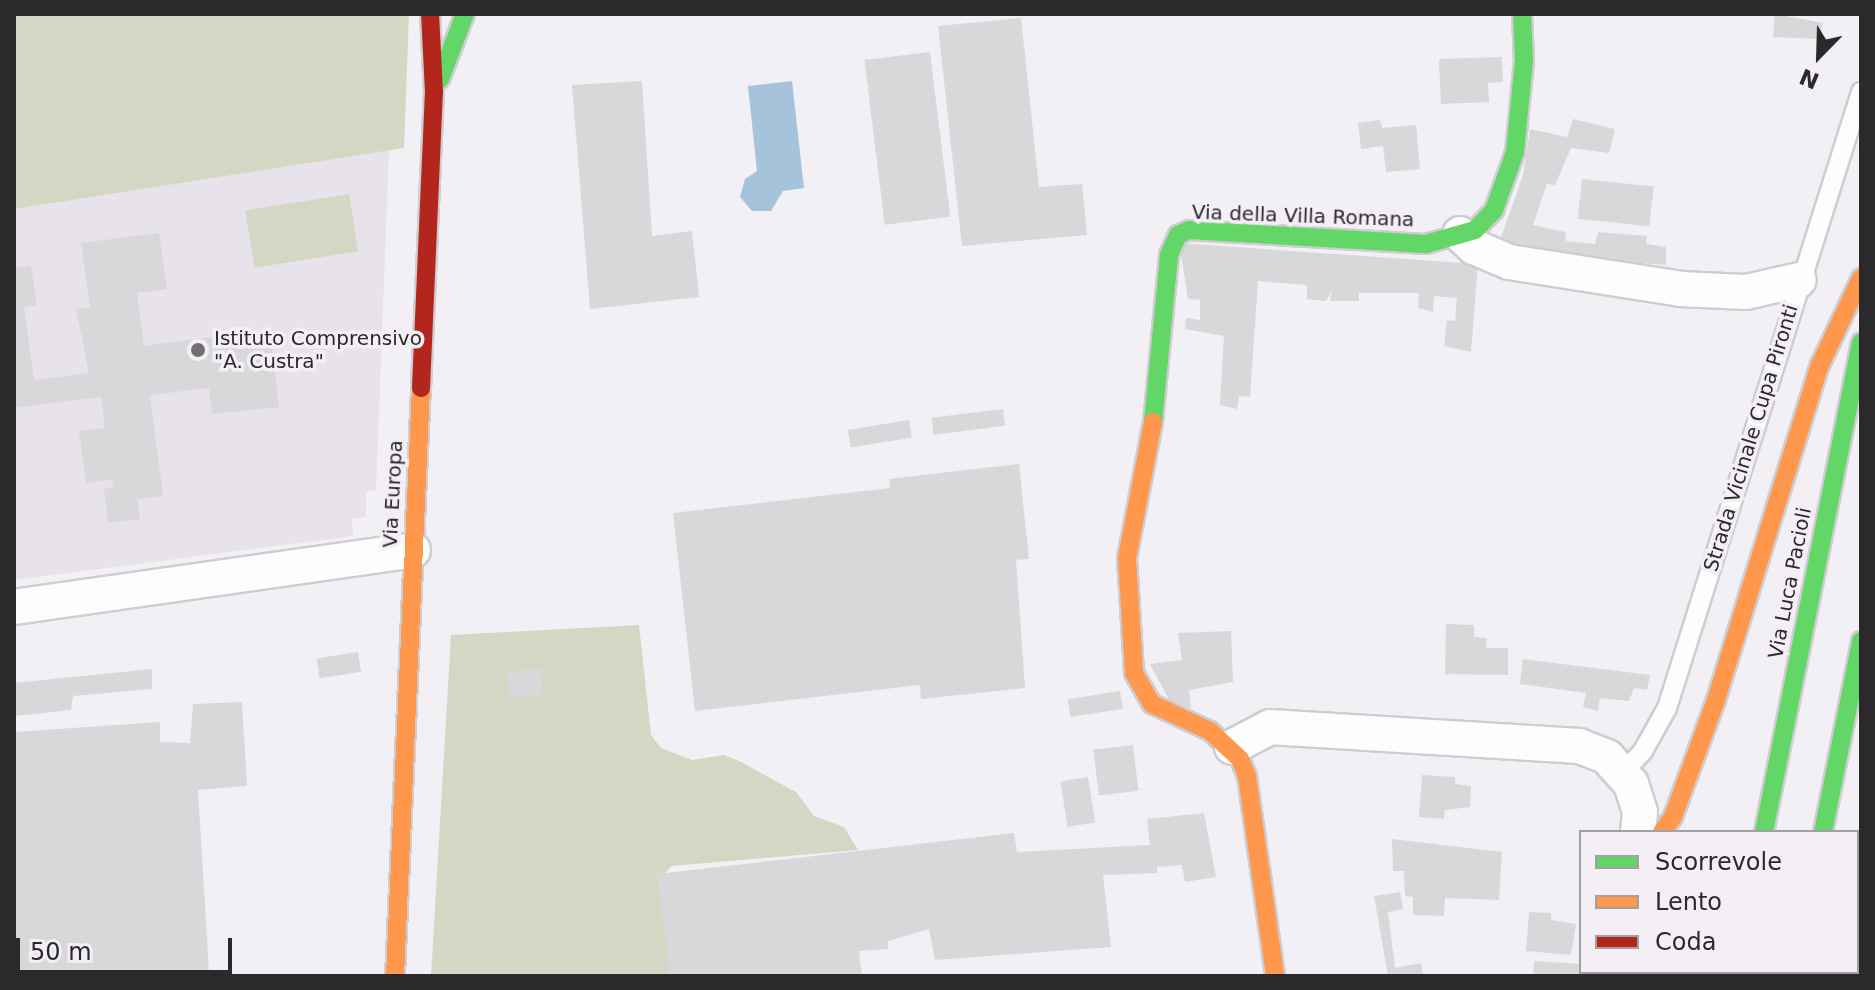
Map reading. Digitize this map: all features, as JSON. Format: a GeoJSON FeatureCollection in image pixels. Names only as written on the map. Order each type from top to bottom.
{"type":"FeatureCollection","features":[{"type":"Feature","properties":{"kind":"street","name":"Via Europa"},"geometry":{"type":"LineString","coordinates":[[395,976],[434,92],[430,14]]}},
{"type":"Feature","properties":{"kind":"street"},"geometry":{"type":"LineString","coordinates":[[434,92],[465,14]]}},
{"type":"Feature","properties":{"kind":"street","name":"Via della Villa Romana"},"geometry":{"type":"LineString","coordinates":[[1232,747],[1210,731],[1152,704],[1134,673],[1128,544],[1160,384],[1173,244],[1189,230],[1426,244],[1475,230],[1494,210],[1515,152],[1524,61],[1522,14]]}},
{"type":"Feature","properties":{"kind":"street"},"geometry":{"type":"LineString","coordinates":[[1460,234],[1474,247],[1509,262],[1681,289],[1746,292],[1799,280]]}},
{"type":"Feature","properties":{"kind":"street"},"geometry":{"type":"LineString","coordinates":[[1663,830],[1673,817],[1716,700],[1820,365],[1861,278]]}},
{"type":"Feature","properties":{"kind":"street","name":"Via Luca Pacioli"},"geometry":{"type":"LineString","coordinates":[[1764,830],[1861,343]]}},
{"type":"Feature","properties":{"kind":"street"},"geometry":{"type":"LineString","coordinates":[[14,607],[413,550]]}},
{"type":"Feature","properties":{"kind":"street"},"geometry":{"type":"LineString","coordinates":[[1823,830],[1861,641]]}},
{"type":"Feature","properties":{"kind":"street"},"geometry":{"type":"LineString","coordinates":[[1275,976],[1247,776],[1232,747],[1270,727],[1579,746],[1607,757],[1622,773],[1636,798],[1638,830]]}},
{"type":"Feature","properties":{"kind":"lane","name":"Strada Vicinale Cupa Pironti"},"geometry":{"type":"LineString","coordinates":[[1622,773],[1643,751],[1667,708],[1799,280],[1861,92]]}},
{"type":"Feature","properties":{"kind":"shaded area","name":"Istituto Comprensivo \"A. Custra\""},"geometry":{"type":"Polygon","coordinates":[[[389,150],[376,490],[366,492],[366,517],[352,519],[353,536],[14,580],[14,209],[389,150]]]}},
{"type":"Feature","properties":{"kind":"green space"},"geometry":{"type":"Polygon","coordinates":[[[14,14],[409,14],[404,148],[14,209],[14,14]]]}},
{"type":"Feature","properties":{"kind":"green space"},"geometry":{"type":"Polygon","coordinates":[[[349,194],[358,251],[254,268],[245,210],[349,194]]]}},
{"type":"Feature","properties":{"kind":"green space"},"geometry":{"type":"Polygon","coordinates":[[[639,625],[651,735],[661,748],[692,760],[724,755],[739,761],[796,792],[814,816],[844,827],[858,850],[672,866],[660,878],[671,976],[431,976],[451,635],[639,625]]]}},
{"type":"Feature","properties":{"kind":"water"},"geometry":{"type":"Polygon","coordinates":[[[792,81],[804,188],[783,191],[771,211],[752,211],[740,197],[745,179],[757,171],[748,86],[792,81]]]}},
{"type":"Feature","properties":{"kind":"building"},"geometry":{"type":"Polygon","coordinates":[[[1775,14],[1823,23],[1819,39],[1773,37],[1775,14]]]}},
{"type":"Feature","properties":{"kind":"building"},"geometry":{"type":"Polygon","coordinates":[[[1021,18],[1039,187],[1082,184],[1087,235],[962,246],[938,26],[1021,18]]]}},
{"type":"Feature","properties":{"kind":"building"},"geometry":{"type":"Polygon","coordinates":[[[930,52],[950,217],[885,225],[864,60],[930,52]]]}},
{"type":"Feature","properties":{"kind":"building"},"geometry":{"type":"Polygon","coordinates":[[[1502,57],[1503,82],[1488,83],[1489,102],[1441,104],[1439,59],[1502,57]]]}},
{"type":"Feature","properties":{"kind":"building"},"geometry":{"type":"Polygon","coordinates":[[[642,81],[652,236],[692,231],[699,297],[590,309],[572,85],[642,81]]]}},
{"type":"Feature","properties":{"kind":"building"},"geometry":{"type":"Polygon","coordinates":[[[1573,119],[1615,129],[1609,153],[1571,148],[1555,185],[1547,184],[1533,225],[1565,232],[1566,241],[1595,244],[1598,232],[1647,236],[1646,244],[1666,247],[1666,265],[1551,256],[1498,246],[1523,175],[1530,129],[1567,137],[1573,119]]]}},
{"type":"Feature","properties":{"kind":"building"},"geometry":{"type":"Polygon","coordinates":[[[1380,120],[1382,128],[1416,125],[1420,169],[1386,172],[1383,146],[1361,149],[1358,123],[1380,120]]]}},
{"type":"Feature","properties":{"kind":"building"},"geometry":{"type":"Polygon","coordinates":[[[1582,179],[1654,187],[1649,226],[1578,219],[1582,179]]]}},
{"type":"Feature","properties":{"kind":"building"},"geometry":{"type":"Polygon","coordinates":[[[159,233],[167,289],[137,293],[144,346],[270,329],[279,407],[212,414],[209,388],[150,395],[163,496],[137,499],[140,519],[108,523],[104,489],[113,488],[112,479],[86,483],[79,431],[105,428],[101,397],[14,408],[14,268],[31,266],[37,305],[24,307],[34,380],[89,373],[76,309],[90,307],[81,243],[159,233]]]}},
{"type":"Feature","properties":{"kind":"building"},"geometry":{"type":"Polygon","coordinates":[[[1179,243],[1478,264],[1471,352],[1444,346],[1447,320],[1455,321],[1457,298],[1434,296],[1433,312],[1418,308],[1419,293],[1359,293],[1359,301],[1330,301],[1332,290],[1326,301],[1307,299],[1307,285],[1258,281],[1250,397],[1239,396],[1237,409],[1220,405],[1224,336],[1185,329],[1186,318],[1200,320],[1200,300],[1188,299],[1179,243]]]}},
{"type":"Feature","properties":{"kind":"building"},"geometry":{"type":"Polygon","coordinates":[[[1003,409],[1005,426],[934,435],[932,418],[1003,409]]]}},
{"type":"Feature","properties":{"kind":"building"},"geometry":{"type":"Polygon","coordinates":[[[909,420],[912,438],[851,447],[848,430],[909,420]]]}},
{"type":"Feature","properties":{"kind":"building"},"geometry":{"type":"Polygon","coordinates":[[[1019,464],[1029,559],[1016,560],[1025,688],[921,699],[920,685],[695,711],[673,513],[890,488],[889,479],[1019,464]]]}},
{"type":"Feature","properties":{"kind":"building"},"geometry":{"type":"Polygon","coordinates":[[[1446,624],[1474,625],[1474,637],[1487,638],[1486,648],[1508,648],[1508,675],[1445,674],[1446,624]]]}},
{"type":"Feature","properties":{"kind":"building"},"geometry":{"type":"Polygon","coordinates":[[[1231,631],[1233,682],[1189,690],[1191,708],[1171,703],[1150,664],[1182,660],[1178,633],[1231,631]]]}},
{"type":"Feature","properties":{"kind":"building"},"geometry":{"type":"Polygon","coordinates":[[[358,652],[361,672],[320,678],[317,659],[358,652]]]}},
{"type":"Feature","properties":{"kind":"building"},"geometry":{"type":"Polygon","coordinates":[[[1523,659],[1650,675],[1647,690],[1634,688],[1629,701],[1600,698],[1598,711],[1583,707],[1586,693],[1520,684],[1523,659]]]}},
{"type":"Feature","properties":{"kind":"building"},"geometry":{"type":"Polygon","coordinates":[[[152,669],[152,689],[73,696],[71,710],[14,716],[14,683],[152,669]]]}},
{"type":"Feature","properties":{"kind":"building"},"geometry":{"type":"Polygon","coordinates":[[[541,669],[543,695],[509,697],[507,671],[541,669]]]}},
{"type":"Feature","properties":{"kind":"building"},"geometry":{"type":"Polygon","coordinates":[[[1120,691],[1123,709],[1070,717],[1068,699],[1120,691]]]}},
{"type":"Feature","properties":{"kind":"building"},"geometry":{"type":"Polygon","coordinates":[[[242,702],[247,786],[198,790],[209,973],[14,976],[14,732],[160,722],[160,742],[190,743],[193,704],[242,702]]]}},
{"type":"Feature","properties":{"kind":"building"},"geometry":{"type":"Polygon","coordinates":[[[1133,745],[1139,791],[1099,796],[1093,750],[1133,745]]]}},
{"type":"Feature","properties":{"kind":"building"},"geometry":{"type":"Polygon","coordinates":[[[1422,775],[1455,777],[1455,784],[1471,786],[1470,807],[1445,810],[1444,819],[1419,817],[1422,775]]]}},
{"type":"Feature","properties":{"kind":"building"},"geometry":{"type":"Polygon","coordinates":[[[1088,777],[1095,822],[1068,827],[1060,781],[1088,777]]]}},
{"type":"Feature","properties":{"kind":"building"},"geometry":{"type":"Polygon","coordinates":[[[1204,813],[1216,877],[1185,882],[1182,865],[1157,867],[1157,873],[1103,875],[1111,947],[935,960],[929,929],[888,941],[888,949],[859,951],[862,976],[670,976],[657,874],[1014,833],[1017,852],[1150,845],[1147,819],[1204,813]]]}},
{"type":"Feature","properties":{"kind":"building"},"geometry":{"type":"Polygon","coordinates":[[[1392,839],[1502,852],[1499,900],[1445,898],[1444,916],[1413,915],[1413,897],[1405,896],[1404,871],[1393,871],[1392,839]]]}},
{"type":"Feature","properties":{"kind":"building"},"geometry":{"type":"Polygon","coordinates":[[[1400,892],[1403,909],[1388,912],[1395,968],[1421,963],[1423,976],[1388,976],[1374,896],[1400,892]]]}},
{"type":"Feature","properties":{"kind":"building"},"geometry":{"type":"Polygon","coordinates":[[[1529,912],[1551,913],[1551,920],[1576,924],[1571,955],[1526,951],[1529,912]]]}},
{"type":"Feature","properties":{"kind":"building"},"geometry":{"type":"Polygon","coordinates":[[[1534,961],[1579,964],[1579,974],[1624,974],[1624,976],[1533,976],[1534,961]]]}},
{"type":"Feature","properties":{"kind":"traffic: fast"},"geometry":{"type":"LineString","coordinates":[[440,79],[465,14]]}},
{"type":"Feature","properties":{"kind":"traffic: fast"},"geometry":{"type":"LineString","coordinates":[[1153,422],[1169,255],[1178,235],[1189,230],[1426,244],[1475,230],[1494,210],[1515,152],[1524,61],[1522,14]]}},
{"type":"Feature","properties":{"kind":"traffic: fast"},"geometry":{"type":"LineString","coordinates":[[1764,830],[1861,343]]}},
{"type":"Feature","properties":{"kind":"traffic: fast"},"geometry":{"type":"LineString","coordinates":[[1823,830],[1861,641]]}},
{"type":"Feature","properties":{"kind":"traffic: slow"},"geometry":{"type":"LineString","coordinates":[[1663,830],[1673,817],[1716,700],[1820,365],[1861,278]]}},
{"type":"Feature","properties":{"kind":"traffic: slow"},"geometry":{"type":"LineString","coordinates":[[395,976],[421,388]]}},
{"type":"Feature","properties":{"kind":"traffic: slow"},"geometry":{"type":"LineString","coordinates":[[1153,422],[1127,558],[1134,673],[1152,704],[1210,731],[1240,759],[1247,776],[1275,976]]}},
{"type":"Feature","properties":{"kind":"traffic: jam"},"geometry":{"type":"LineString","coordinates":[[421,388],[434,92],[430,14]]}},
{"type":"Feature","properties":{"kind":"place","name":"Istituto Comprensivo \"A. Custra\""},"geometry":{"type":"Point","coordinates":[198,350]}}]}
